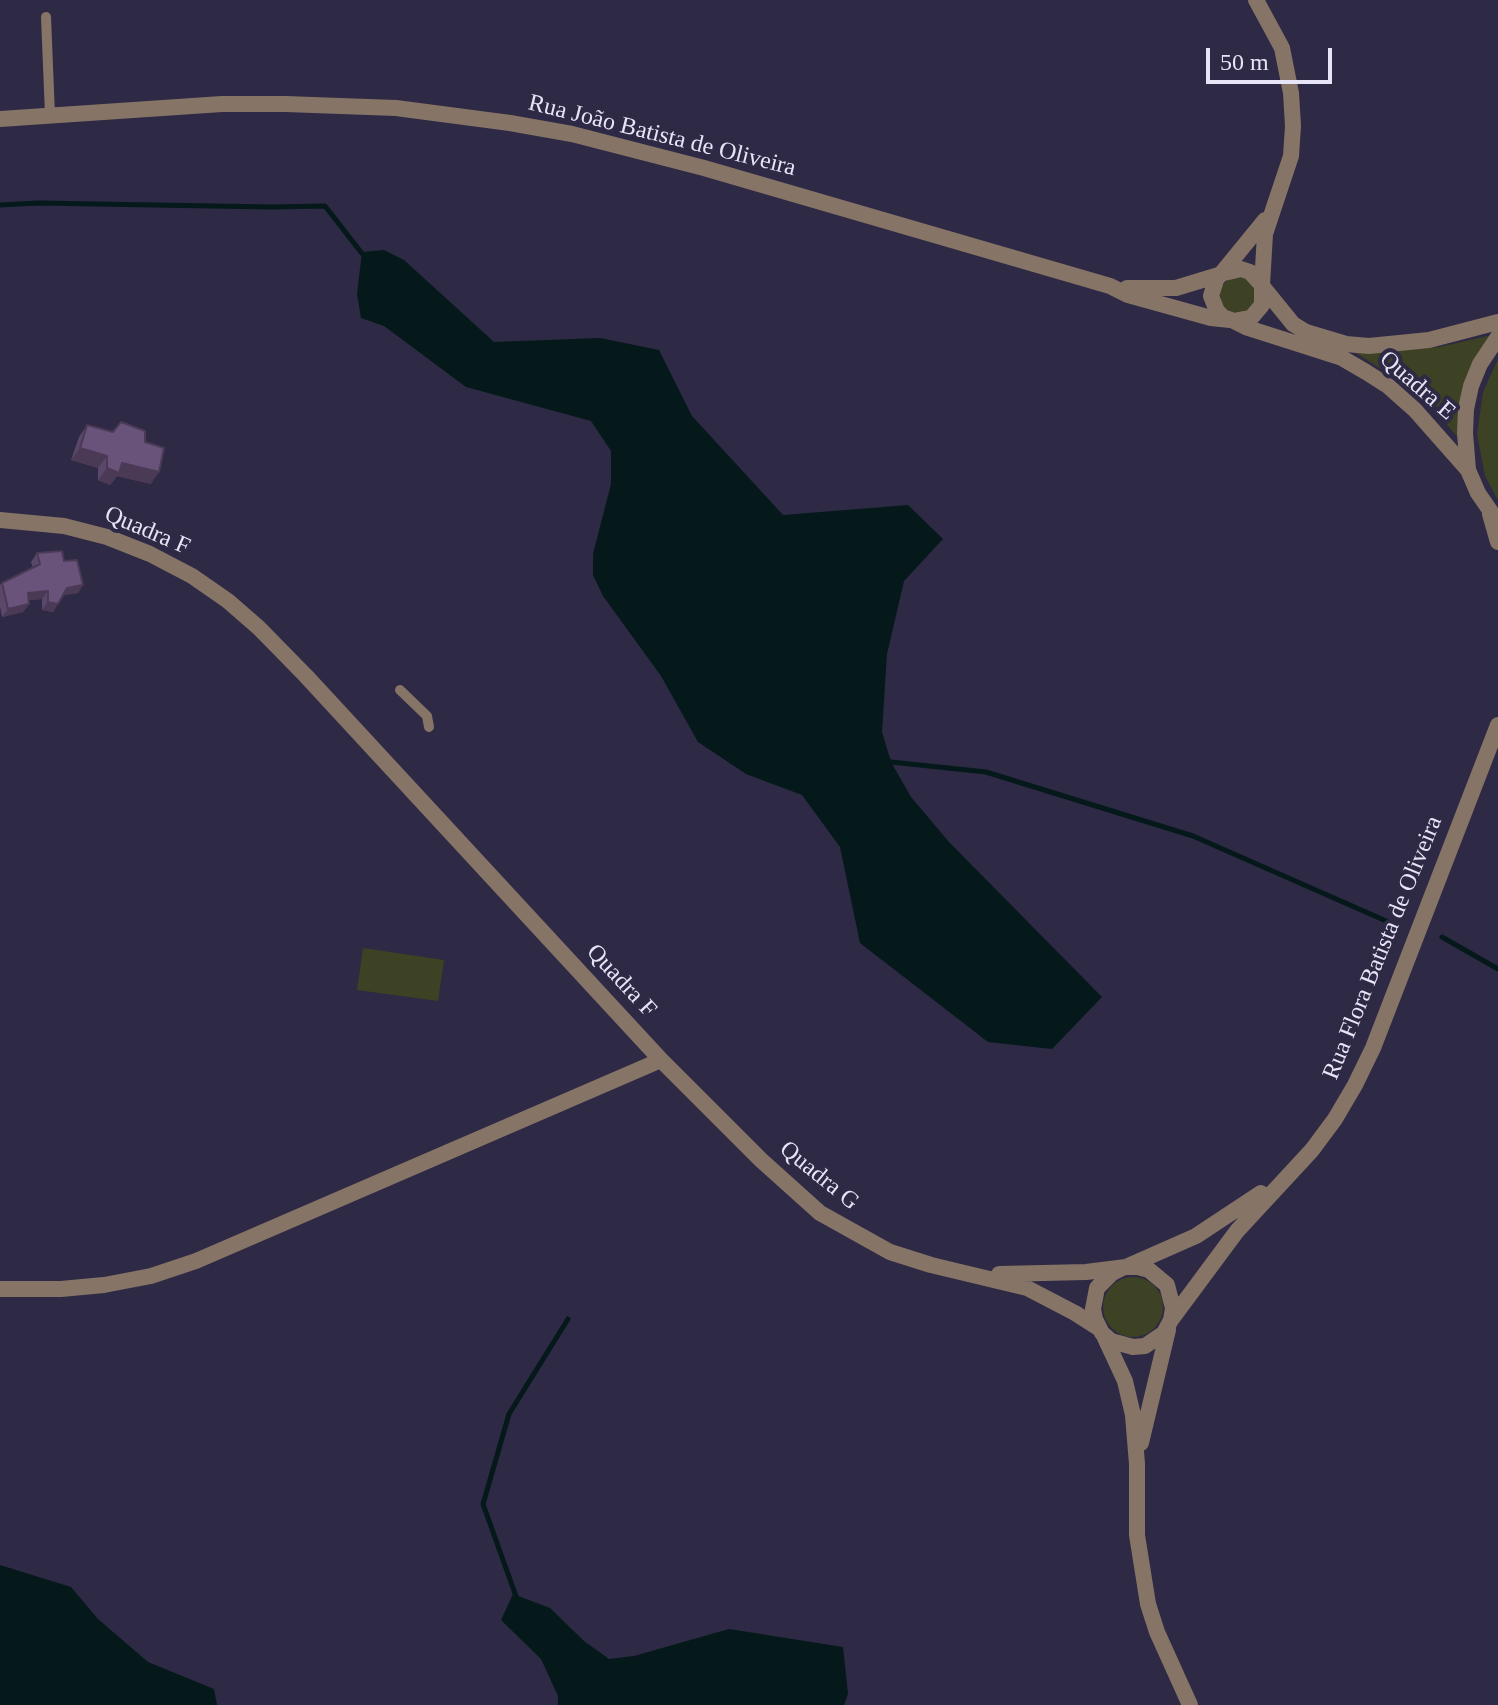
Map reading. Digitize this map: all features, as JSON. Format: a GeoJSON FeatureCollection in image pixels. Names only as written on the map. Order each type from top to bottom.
{"type":"FeatureCollection","features":[{"type":"Feature","properties":{"kind":"street"},"geometry":{"type":"LineString","coordinates":[[1256,0],[1282,48],[1291,93],[1291,156],[1262,249],[1262,305],[1258,312],[1243,321],[1232,321],[1217,311],[1211,296],[1216,280],[1275,205]]}},
{"type":"Feature","properties":{"kind":"street","name":"Rua João Batista de Oliveira"},"geometry":{"type":"LineString","coordinates":[[0,119],[222,104],[285,104],[396,108],[510,123],[572,134],[704,168],[1110,286],[1128,295],[1232,321]]}},
{"type":"Feature","properties":{"kind":"street"},"geometry":{"type":"LineString","coordinates":[[1223,273],[1241,269],[1257,277],[1262,286]]}},
{"type":"Feature","properties":{"kind":"street","name":"Rua João Batista de Oliveira"},"geometry":{"type":"LineString","coordinates":[[1110,286],[1176,288],[1223,273]]}},
{"type":"Feature","properties":{"kind":"street","name":"Quadra E"},"geometry":{"type":"LineString","coordinates":[[1262,286],[1293,324],[1306,332],[1346,344],[1369,346],[1429,340],[1498,322]]}},
{"type":"Feature","properties":{"kind":"street","name":"Quadra E"},"geometry":{"type":"LineString","coordinates":[[1232,321],[1342,358],[1377,379],[1415,410],[1468,470]]}},
{"type":"Feature","properties":{"kind":"street"},"geometry":{"type":"LineString","coordinates":[[1498,337],[1480,364],[1471,386],[1465,433],[1468,470],[1493,515],[1498,542]]}},
{"type":"Feature","properties":{"kind":"street","name":"Quadra F"},"geometry":{"type":"LineString","coordinates":[[0,520],[64,526],[107,537],[150,554],[192,576],[228,601],[296,667],[661,1060]]}},
{"type":"Feature","properties":{"kind":"street","name":"Rua Flora Batista de Oliveira"},"geometry":{"type":"LineString","coordinates":[[1170,1321],[1219,1254],[1288,1173],[1312,1150],[1335,1119],[1367,1061],[1498,726]]}},
{"type":"Feature","properties":{"kind":"street"},"geometry":{"type":"LineString","coordinates":[[0,1289],[104,1285],[151,1276],[196,1261],[661,1060]]}},
{"type":"Feature","properties":{"kind":"street","name":"Quadra G"},"geometry":{"type":"LineString","coordinates":[[661,1060],[761,1160],[820,1213],[890,1252],[1038,1293],[1101,1331]]}},
{"type":"Feature","properties":{"kind":"street","name":"Rua Flora Batista de Oliveira"},"geometry":{"type":"LineString","coordinates":[[1124,1268],[1196,1236],[1288,1173]]}},
{"type":"Feature","properties":{"kind":"street"},"geometry":{"type":"LineString","coordinates":[[1137,1464],[1146,1414],[1170,1321],[1171,1296],[1167,1285],[1149,1270],[1124,1268],[1104,1279],[1097,1288],[1093,1309],[1129,1397],[1137,1464],[1137,1535],[1148,1604],[1157,1632],[1190,1705]]}},
{"type":"Feature","properties":{"kind":"street","name":"Quadra G"},"geometry":{"type":"LineString","coordinates":[[980,1275],[1074,1273],[1124,1268]]}},
{"type":"Feature","properties":{"kind":"street"},"geometry":{"type":"LineString","coordinates":[[1101,1331],[1121,1346],[1133,1347],[1155,1341],[1170,1321]]}},
{"type":"Feature","properties":{"kind":"lane"},"geometry":{"type":"LineString","coordinates":[[46,17],[50,115]]}},
{"type":"Feature","properties":{"kind":"lane"},"geometry":{"type":"LineString","coordinates":[[400,690],[427,716],[429,727]]}},
{"type":"Feature","properties":{"kind":"green space"},"geometry":{"type":"Polygon","coordinates":[[[1238,277],[1251,282],[1256,295],[1251,308],[1238,313],[1225,308],[1220,295],[1225,282],[1238,277]]]}},
{"type":"Feature","properties":{"kind":"green space"},"geometry":{"type":"Polygon","coordinates":[[[1492,335],[1460,440],[1403,383],[1356,353],[1439,347],[1492,335]]]}},
{"type":"Feature","properties":{"kind":"green space"},"geometry":{"type":"Polygon","coordinates":[[[1498,359],[1498,500],[1485,476],[1477,434],[1483,392],[1498,359]]]}},
{"type":"Feature","properties":{"kind":"green space"},"geometry":{"type":"Polygon","coordinates":[[[363,948],[444,960],[438,1001],[357,990],[363,948]]]}},
{"type":"Feature","properties":{"kind":"green space"},"geometry":{"type":"Polygon","coordinates":[[[1133,1277],[1154,1286],[1163,1307],[1154,1328],[1133,1337],[1112,1328],[1103,1307],[1112,1286],[1133,1277]]]}},
{"type":"Feature","properties":{"kind":"shaded area"},"geometry":{"type":"Polygon","coordinates":[[[384,250],[404,260],[494,342],[600,338],[659,350],[692,416],[783,515],[908,505],[943,539],[904,581],[887,654],[882,732],[891,762],[911,797],[949,842],[1102,997],[1052,1049],[988,1042],[860,943],[840,847],[802,795],[746,774],[698,742],[661,676],[603,596],[593,575],[593,554],[611,484],[611,451],[591,421],[466,387],[384,326],[361,318],[357,294],[362,252],[384,250]]]}},
{"type":"Feature","properties":{"kind":"shaded area"},"geometry":{"type":"Polygon","coordinates":[[[0,1565],[71,1587],[98,1619],[148,1662],[214,1689],[217,1705],[0,1705],[0,1565]]]}},
{"type":"Feature","properties":{"kind":"shaded area"},"geometry":{"type":"Polygon","coordinates":[[[513,1594],[550,1608],[584,1641],[609,1659],[634,1656],[729,1629],[843,1647],[848,1694],[844,1705],[558,1705],[558,1696],[541,1659],[501,1620],[513,1594]]]}},
{"type":"Feature","properties":{"kind":"building"},"geometry":{"type":"Polygon","coordinates":[[[121,422],[145,431],[145,442],[164,448],[159,472],[122,463],[119,473],[107,468],[107,456],[80,448],[87,425],[113,432],[121,422]]]}},
{"type":"Feature","properties":{"kind":"building"},"geometry":{"type":"Polygon","coordinates":[[[62,551],[64,561],[77,560],[83,585],[67,588],[58,604],[48,602],[48,591],[28,593],[29,604],[8,609],[2,583],[40,564],[37,553],[62,551]]]}},
{"type":"Feature","properties":{"kind":"waterway"},"geometry":{"type":"LineString","coordinates":[[0,205],[325,206],[364,256]]}},
{"type":"Feature","properties":{"kind":"waterway"},"geometry":{"type":"LineString","coordinates":[[888,760],[986,772],[1193,836],[1393,924]]}},
{"type":"Feature","properties":{"kind":"waterway"},"geometry":{"type":"LineString","coordinates":[[1442,937],[1498,969]]}},
{"type":"Feature","properties":{"kind":"waterway"},"geometry":{"type":"LineString","coordinates":[[517,1599],[483,1504],[509,1414],[568,1319]]}}]}
